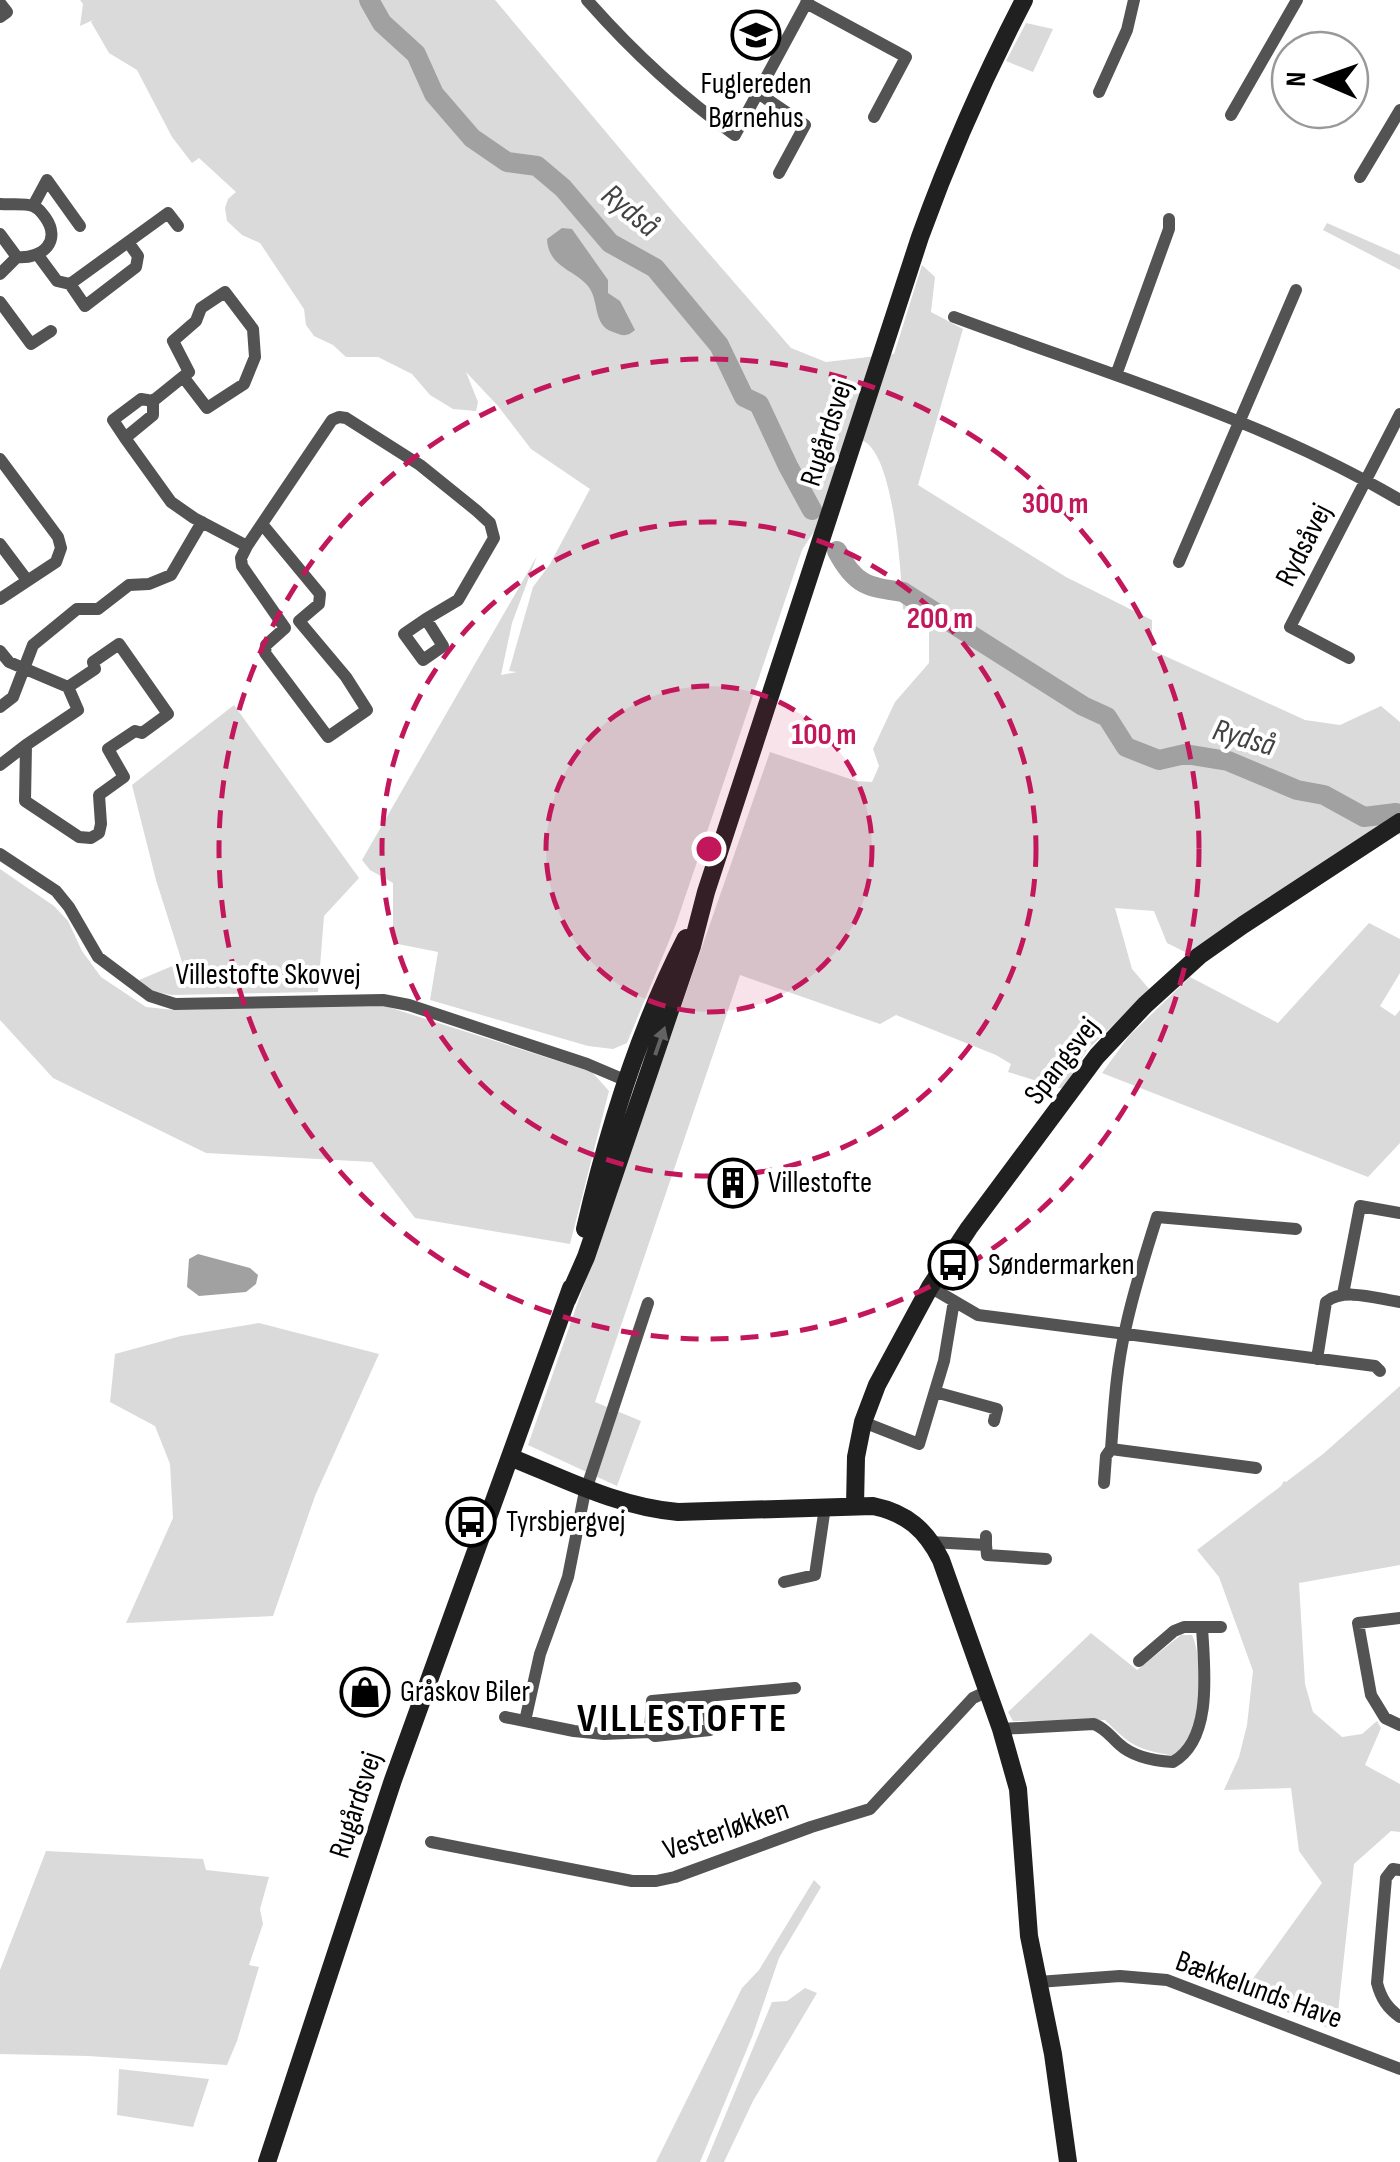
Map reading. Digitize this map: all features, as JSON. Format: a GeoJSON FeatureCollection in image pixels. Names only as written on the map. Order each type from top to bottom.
{"type":"FeatureCollection","features":[{"type":"Feature","properties":{"kind":"main road","name":"Rugårdsvej"},"geometry":{"type":"LineString","coordinates":[[267,2162],[392,1780],[618,1166],[622,1126],[661,986],[706,892],[923,230],[978,90],[1024,0]]}},
{"type":"Feature","properties":{"kind":"main road","name":"Spangsvej"},"geometry":{"type":"LineString","coordinates":[[855,1506],[856,1457],[864,1422],[878,1385],[930,1287],[1096,1056],[1144,1005],[1200,956],[1393,828]]}},
{"type":"Feature","properties":{"kind":"main road","name":"Rugårdsvej"},"geometry":{"type":"LineString","coordinates":[[567,1300],[601,1164],[638,1078]]}},
{"type":"Feature","properties":{"kind":"main road"},"geometry":{"type":"LineString","coordinates":[[510,1456],[634,1506],[678,1512],[874,1506],[906,1517],[932,1542],[988,1691],[1018,1789],[1029,1936],[1053,2054],[1068,2162]]}},
{"type":"Feature","properties":{"kind":"street"},"geometry":{"type":"LineString","coordinates":[[588,0],[656,72],[696,108],[735,135],[807,2],[906,57],[874,118]]}},
{"type":"Feature","properties":{"kind":"street"},"geometry":{"type":"LineString","coordinates":[[1099,92],[1127,30],[1134,0]]}},
{"type":"Feature","properties":{"kind":"street"},"geometry":{"type":"LineString","coordinates":[[1231,115],[1297,0]]}},
{"type":"Feature","properties":{"kind":"street"},"geometry":{"type":"LineString","coordinates":[[0,3],[7,12],[0,17]]}},
{"type":"Feature","properties":{"kind":"street"},"geometry":{"type":"LineString","coordinates":[[758,93],[805,124],[779,173]]}},
{"type":"Feature","properties":{"kind":"street"},"geometry":{"type":"LineString","coordinates":[[1360,177],[1400,110]]}},
{"type":"Feature","properties":{"kind":"street"},"geometry":{"type":"LineString","coordinates":[[33,206],[47,180],[80,226]]}},
{"type":"Feature","properties":{"kind":"street"},"geometry":{"type":"LineString","coordinates":[[0,204],[39,209],[53,236],[50,244],[30,258],[17,257],[0,234]]}},
{"type":"Feature","properties":{"kind":"street"},"geometry":{"type":"LineString","coordinates":[[70,284],[168,213],[178,226]]}},
{"type":"Feature","properties":{"kind":"street"},"geometry":{"type":"LineString","coordinates":[[1116,375],[1169,219]]}},
{"type":"Feature","properties":{"kind":"street"},"geometry":{"type":"LineString","coordinates":[[38,254],[57,281],[70,284],[85,306],[136,266],[138,256],[128,242]]}},
{"type":"Feature","properties":{"kind":"street"},"geometry":{"type":"LineString","coordinates":[[0,274],[17,257]]}},
{"type":"Feature","properties":{"kind":"street"},"geometry":{"type":"LineString","coordinates":[[1179,562],[1296,290]]}},
{"type":"Feature","properties":{"kind":"street"},"geometry":{"type":"LineString","coordinates":[[184,378],[207,408],[244,384],[256,357],[253,328],[225,292],[201,308],[196,322],[173,341],[189,372],[184,378],[153,401],[142,399],[113,420],[171,502],[246,546]]}},
{"type":"Feature","properties":{"kind":"street"},"geometry":{"type":"LineString","coordinates":[[0,302],[31,344],[50,331]]}},
{"type":"Feature","properties":{"kind":"street","name":"Rydsåvej"},"geometry":{"type":"LineString","coordinates":[[954,317],[1299,446],[1400,500]]}},
{"type":"Feature","properties":{"kind":"street"},"geometry":{"type":"LineString","coordinates":[[124,438],[153,415],[153,401]]}},
{"type":"Feature","properties":{"kind":"street","name":"Rydsåvej"},"geometry":{"type":"LineString","coordinates":[[1349,658],[1290,627],[1400,414]]}},
{"type":"Feature","properties":{"kind":"street"},"geometry":{"type":"LineString","coordinates":[[262,524],[320,594],[320,604],[298,621],[346,677],[367,710],[328,738],[264,653],[266,645],[285,628],[242,566],[241,558],[246,546],[332,420],[346,418],[420,465],[490,523],[494,538],[458,600],[426,619]]}},
{"type":"Feature","properties":{"kind":"street"},"geometry":{"type":"LineString","coordinates":[[0,459],[58,537],[61,548],[56,562],[0,599]]}},
{"type":"Feature","properties":{"kind":"street"},"geometry":{"type":"LineString","coordinates":[[0,707],[13,697],[33,645],[77,610],[98,609],[129,584],[149,584],[171,575],[202,522]]}},
{"type":"Feature","properties":{"kind":"street"},"geometry":{"type":"LineString","coordinates":[[0,544],[27,580]]}},
{"type":"Feature","properties":{"kind":"street"},"geometry":{"type":"LineString","coordinates":[[26,745],[25,801],[79,837],[90,838],[99,833],[99,795],[124,777],[108,749],[168,714],[119,644],[93,662],[96,669],[68,687]]}},
{"type":"Feature","properties":{"kind":"street"},"geometry":{"type":"LineString","coordinates":[[0,651],[9,662],[24,670],[68,687],[78,710],[0,765]]}},
{"type":"Feature","properties":{"kind":"street","name":"Villestofte Skovvej"},"geometry":{"type":"LineString","coordinates":[[0,854],[56,891],[98,957],[150,996],[175,1004],[382,1000],[409,1004],[638,1078]]}},
{"type":"Feature","properties":{"kind":"street"},"geometry":{"type":"LineString","coordinates":[[1343,1294],[1360,1206],[1400,1213]]}},
{"type":"Feature","properties":{"kind":"street"},"geometry":{"type":"LineString","coordinates":[[1104,1484],[1124,1334],[1158,1217],[1296,1228]]}},
{"type":"Feature","properties":{"kind":"street"},"geometry":{"type":"LineString","coordinates":[[930,1287],[978,1316],[1375,1366],[1380,1371]]}},
{"type":"Feature","properties":{"kind":"street"},"geometry":{"type":"LineString","coordinates":[[1317,1359],[1326,1302],[1333,1296],[1400,1302]]}},
{"type":"Feature","properties":{"kind":"street"},"geometry":{"type":"LineString","coordinates":[[864,1422],[919,1444],[944,1361],[954,1302]]}},
{"type":"Feature","properties":{"kind":"street"},"geometry":{"type":"LineString","coordinates":[[526,1721],[540,1654],[568,1577],[586,1488],[648,1303]]}},
{"type":"Feature","properties":{"kind":"street"},"geometry":{"type":"LineString","coordinates":[[935,1392],[997,1409],[994,1422]]}},
{"type":"Feature","properties":{"kind":"street"},"geometry":{"type":"LineString","coordinates":[[1111,1450],[1256,1468]]}},
{"type":"Feature","properties":{"kind":"street"},"geometry":{"type":"LineString","coordinates":[[784,1582],[814,1575],[825,1507]]}},
{"type":"Feature","properties":{"kind":"street"},"geometry":{"type":"LineString","coordinates":[[932,1542],[986,1541],[987,1556],[1046,1560]]}},
{"type":"Feature","properties":{"kind":"street"},"geometry":{"type":"LineString","coordinates":[[1400,1618],[1358,1623],[1370,1696],[1385,1718],[1400,1725]]}},
{"type":"Feature","properties":{"kind":"street"},"geometry":{"type":"LineString","coordinates":[[1139,1661],[1174,1631],[1184,1627],[1220,1627]]}},
{"type":"Feature","properties":{"kind":"street"},"geometry":{"type":"LineString","coordinates":[[1001,1729],[1094,1724],[1130,1752],[1173,1762],[1190,1747],[1205,1694],[1202,1627]]}},
{"type":"Feature","properties":{"kind":"street"},"geometry":{"type":"LineString","coordinates":[[650,1732],[652,1700],[795,1688]]}},
{"type":"Feature","properties":{"kind":"street","name":"Vesterløkken"},"geometry":{"type":"LineString","coordinates":[[431,1842],[632,1881],[676,1877],[870,1809],[972,1698],[988,1691]]}},
{"type":"Feature","properties":{"kind":"street"},"geometry":{"type":"LineString","coordinates":[[505,1717],[574,1731],[650,1732],[655,1736],[710,1730],[707,1696]]}},
{"type":"Feature","properties":{"kind":"street"},"geometry":{"type":"LineString","coordinates":[[1400,1870],[1393,1869],[1386,1878],[1377,1983],[1380,1996],[1400,2017]]}},
{"type":"Feature","properties":{"kind":"street","name":"Bækkelunds Have"},"geometry":{"type":"LineString","coordinates":[[1038,1982],[1120,1976],[1167,1980],[1400,2069]]}},
{"type":"Feature","properties":{"kind":"shaded area"},"geometry":{"type":"Polygon","coordinates":[[[80,0],[495,0],[791,348],[826,362],[894,354],[922,265],[935,277],[931,312],[963,329],[918,485],[1066,577],[1152,620],[1152,650],[1305,720],[1340,725],[1381,706],[1400,722],[1400,835],[1379,827],[1191,955],[1167,943],[1154,911],[1115,908],[1132,969],[1150,990],[1087,1050],[1063,1089],[1008,1072],[1011,1064],[996,1055],[896,1015],[880,1024],[740,975],[595,1402],[641,1421],[617,1486],[528,1445],[770,752],[856,781],[872,782],[879,766],[873,749],[895,702],[929,663],[929,624],[903,609],[895,523],[885,476],[869,445],[848,435],[815,530],[802,550],[676,924],[627,1043],[613,1049],[588,1046],[430,1000],[438,952],[393,943],[393,883],[370,870],[362,860],[537,556],[512,623],[501,675],[517,672],[509,671],[533,587],[550,564],[590,489],[531,449],[466,372],[478,402],[476,411],[453,409],[430,395],[412,374],[378,357],[346,357],[314,336],[306,325],[304,309],[260,243],[242,235],[227,221],[225,208],[236,192],[199,158],[192,163],[172,137],[137,70],[109,53],[93,20],[80,26],[80,0]]]}},
{"type":"Feature","properties":{"kind":"shaded area"},"geometry":{"type":"Polygon","coordinates":[[[1026,23],[1053,29],[1033,72],[1006,61],[1026,23]]]}},
{"type":"Feature","properties":{"kind":"shaded area"},"geometry":{"type":"Polygon","coordinates":[[[1327,223],[1400,255],[1400,270],[1323,230],[1327,223]]]}},
{"type":"Feature","properties":{"kind":"shaded area"},"geometry":{"type":"Polygon","coordinates":[[[562,228],[572,229],[608,280],[608,293],[620,301],[635,330],[622,335],[606,329],[588,286],[552,256],[547,239],[562,228]]]}},
{"type":"Feature","properties":{"kind":"shaded area"},"geometry":{"type":"Polygon","coordinates":[[[234,705],[359,878],[324,916],[318,992],[172,995],[151,991],[139,980],[182,962],[132,785],[234,705]]]}},
{"type":"Feature","properties":{"kind":"shaded area"},"geometry":{"type":"Polygon","coordinates":[[[0,869],[54,906],[68,921],[82,951],[101,977],[146,1007],[174,1010],[382,1005],[592,1072],[609,1091],[570,1244],[415,1218],[372,1162],[206,1153],[53,1078],[0,1020],[0,869]]]}},
{"type":"Feature","properties":{"kind":"shaded area"},"geometry":{"type":"Polygon","coordinates":[[[1369,923],[1400,939],[1400,973],[1380,1006],[1395,1016],[1400,1010],[1400,1143],[1368,1177],[1102,1073],[1129,1036],[1190,977],[1278,1023],[1369,923]]]}},
{"type":"Feature","properties":{"kind":"shaded area"},"geometry":{"type":"Polygon","coordinates":[[[198,1254],[250,1268],[258,1275],[256,1284],[246,1292],[199,1296],[187,1287],[189,1259],[198,1254]]]}},
{"type":"Feature","properties":{"kind":"shaded area"},"geometry":{"type":"Polygon","coordinates":[[[259,1323],[379,1354],[315,1496],[273,1616],[126,1623],[173,1518],[170,1464],[155,1426],[110,1402],[115,1354],[181,1336],[259,1323]]]}},
{"type":"Feature","properties":{"kind":"shaded area"},"geometry":{"type":"Polygon","coordinates":[[[1400,1386],[1400,1565],[1299,1583],[1305,1684],[1313,1712],[1342,1737],[1362,1734],[1377,1721],[1381,1728],[1365,1765],[1400,1784],[1400,1832],[1391,1831],[1354,1864],[1336,2031],[1241,1995],[1322,1883],[1299,1851],[1291,1788],[1224,1790],[1239,1757],[1247,1725],[1253,1671],[1219,1577],[1197,1550],[1323,1454],[1400,1386]]]}},
{"type":"Feature","properties":{"kind":"shaded area"},"geometry":{"type":"Polygon","coordinates":[[[1091,1633],[1137,1670],[1181,1635],[1192,1635],[1199,1671],[1199,1701],[1195,1728],[1175,1756],[1136,1746],[1105,1720],[1013,1721],[1008,1712],[1091,1633]]]}},
{"type":"Feature","properties":{"kind":"shaded area"},"geometry":{"type":"Polygon","coordinates":[[[46,1851],[203,1859],[206,1870],[269,1877],[260,1909],[263,1924],[249,1965],[259,1967],[227,2065],[0,2054],[0,1970],[46,1851]]]}},
{"type":"Feature","properties":{"kind":"shaded area"},"geometry":{"type":"Polygon","coordinates":[[[814,1880],[821,1887],[779,1958],[752,2037],[700,2162],[656,2162],[742,1988],[759,1970],[814,1880]]]}},
{"type":"Feature","properties":{"kind":"shaded area"},"geometry":{"type":"Polygon","coordinates":[[[805,1988],[817,1993],[753,2101],[724,2162],[706,2162],[772,2002],[787,2001],[805,1988]]]}},
{"type":"Feature","properties":{"kind":"shaded area"},"geometry":{"type":"Polygon","coordinates":[[[119,2069],[209,2079],[193,2127],[117,2115],[119,2069]]]}},
{"type":"Feature","properties":{"kind":"waterway","name":"Rydså"},"geometry":{"type":"LineString","coordinates":[[369,0],[382,23],[416,54],[434,94],[472,138],[507,162],[537,166],[563,188],[610,243],[655,268],[719,345],[744,397],[759,404],[812,510]]}},
{"type":"Feature","properties":{"kind":"waterway","name":"Rydså"},"geometry":{"type":"LineString","coordinates":[[837,551],[856,578],[903,592],[1083,706],[1107,717],[1126,747],[1159,760],[1185,754],[1228,761],[1297,790],[1324,795],[1364,817],[1400,815]]}},
{"type":"Feature","properties":{"kind":"place","name":"Fuglereden Børnehus"},"geometry":{"type":"Point","coordinates":[756,35]}},
{"type":"Feature","properties":{"kind":"place","name":"Villestofte"},"geometry":{"type":"Point","coordinates":[733,1183]}},
{"type":"Feature","properties":{"kind":"place","name":"Søndermarken"},"geometry":{"type":"Point","coordinates":[953,1265]}},
{"type":"Feature","properties":{"kind":"place","name":"Tyrsbjergvej"},"geometry":{"type":"Point","coordinates":[471,1522]}},
{"type":"Feature","properties":{"kind":"place","name":"Gråskov Biler"},"geometry":{"type":"Point","coordinates":[365,1692]}},
{"type":"Feature","properties":{"kind":"district","name":"VILLESTOFTE"},"geometry":{"type":"Point","coordinates":[683,1719]}}]}
